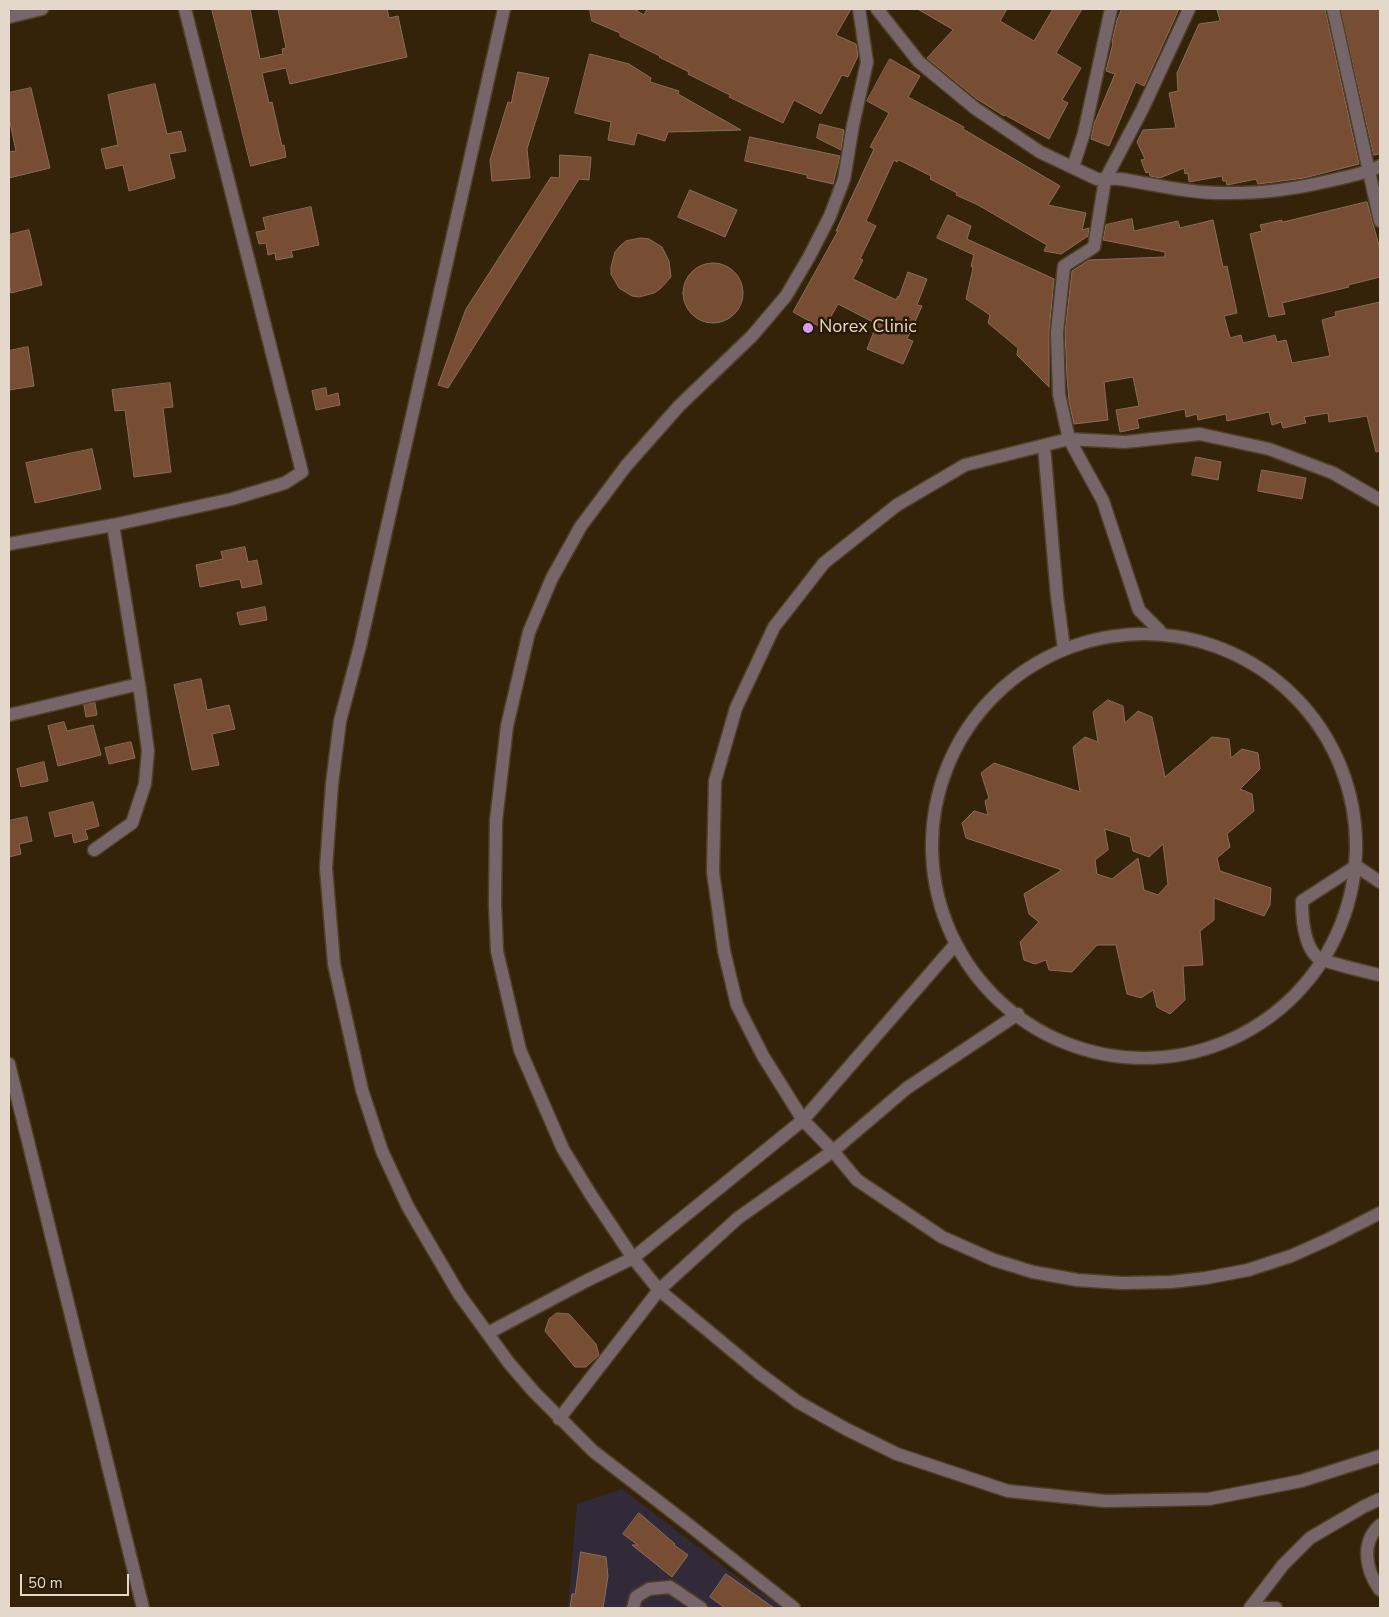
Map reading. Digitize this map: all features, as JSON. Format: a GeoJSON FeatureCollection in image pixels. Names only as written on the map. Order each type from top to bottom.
{"type":"FeatureCollection","features":[{"type":"Feature","properties":{"kind":"street"},"geometry":{"type":"LineString","coordinates":[[9,17],[26,11],[42,9]]}},
{"type":"Feature","properties":{"kind":"street"},"geometry":{"type":"LineString","coordinates":[[9,544],[113,525],[232,499],[285,483],[302,472],[185,9]]}},
{"type":"Feature","properties":{"kind":"street"},"geometry":{"type":"LineString","coordinates":[[504,9],[360,646],[340,721],[332,784],[326,868],[334,964],[362,1090],[382,1151],[408,1207],[459,1294],[509,1363],[559,1419],[592,1451],[794,1608]]}},
{"type":"Feature","properties":{"kind":"street"},"geometry":{"type":"LineString","coordinates":[[859,9],[867,62],[853,125],[844,179],[830,216],[810,257],[786,296],[752,336],[680,406],[626,466],[581,526],[552,578],[529,632],[507,726],[496,821],[495,904],[497,951],[520,1050],[563,1149],[633,1258],[659,1290],[759,1373],[798,1402],[897,1454],[1008,1491],[1106,1501],[1209,1499],[1301,1481],[1380,1456]]}},
{"type":"Feature","properties":{"kind":"street"},"geometry":{"type":"LineString","coordinates":[[876,9],[918,62],[976,109],[1040,152],[1097,179],[1116,179],[1172,188],[1221,193],[1257,192],[1298,189],[1375,169]]}},
{"type":"Feature","properties":{"kind":"street"},"geometry":{"type":"LineString","coordinates":[[1073,168],[1084,133],[1111,9]]}},
{"type":"Feature","properties":{"kind":"street"},"geometry":{"type":"LineString","coordinates":[[1160,631],[1139,610],[1104,501],[1069,439],[1059,394],[1057,332],[1064,266],[1094,247],[1105,180],[1142,110],[1189,9]]}},
{"type":"Feature","properties":{"kind":"street"},"geometry":{"type":"LineString","coordinates":[[1333,9],[1375,169],[1380,220]]}},
{"type":"Feature","properties":{"kind":"street"},"geometry":{"type":"LineString","coordinates":[[1380,500],[1333,473],[1269,449],[1200,434],[1125,442],[1069,439],[965,465],[897,505],[824,563],[774,627],[736,708],[715,781],[713,872],[724,951],[737,1005],[763,1056],[803,1120],[833,1150],[857,1180],[942,1237],[994,1260],[1033,1272],[1078,1280],[1122,1283],[1172,1282],[1248,1270],[1291,1256],[1380,1213]]}},
{"type":"Feature","properties":{"kind":"street"},"geometry":{"type":"LineString","coordinates":[[1044,446],[1057,596],[1064,649]]}},
{"type":"Feature","properties":{"kind":"street"},"geometry":{"type":"LineString","coordinates":[[94,850],[132,823],[146,784],[148,751],[113,525]]}},
{"type":"Feature","properties":{"kind":"street"},"geometry":{"type":"LineString","coordinates":[[1160,631],[1216,647],[1268,673],[1320,724],[1343,770],[1356,819],[1356,866],[1344,916],[1324,960],[1308,983],[1278,1009],[1240,1035],[1195,1051],[1152,1058],[1109,1055],[1073,1046],[1018,1014],[986,989],[953,947],[934,892],[930,848],[940,788],[953,756],[970,728],[998,697],[1028,672],[1064,649],[1129,632],[1160,631]]}},
{"type":"Feature","properties":{"kind":"street"},"geometry":{"type":"LineString","coordinates":[[9,715],[139,684]]}},
{"type":"Feature","properties":{"kind":"street"},"geometry":{"type":"LineString","coordinates":[[1356,866],[1380,882]]}},
{"type":"Feature","properties":{"kind":"street"},"geometry":{"type":"LineString","coordinates":[[1356,866],[1302,901],[1302,917],[1309,946],[1317,958],[1380,975]]}},
{"type":"Feature","properties":{"kind":"street"},"geometry":{"type":"LineString","coordinates":[[488,1333],[633,1258],[803,1120],[953,947]]}},
{"type":"Feature","properties":{"kind":"street"},"geometry":{"type":"LineString","coordinates":[[559,1419],[659,1290],[738,1218],[833,1150],[907,1088],[1018,1014]]}},
{"type":"Feature","properties":{"kind":"street"},"geometry":{"type":"LineString","coordinates":[[9,1064],[143,1608]]}},
{"type":"Feature","properties":{"kind":"street"},"geometry":{"type":"LineString","coordinates":[[1250,1608],[1283,1565],[1310,1538],[1380,1499]]}},
{"type":"Feature","properties":{"kind":"street"},"geometry":{"type":"LineString","coordinates":[[1380,1525],[1369,1542],[1366,1555],[1368,1568],[1380,1590]]}},
{"type":"Feature","properties":{"kind":"street"},"geometry":{"type":"LineString","coordinates":[[633,1608],[636,1597],[649,1589],[670,1587],[701,1608]]}},
{"type":"Feature","properties":{"kind":"street"},"geometry":{"type":"LineString","coordinates":[[1250,1608],[1276,1608]]}},
{"type":"Feature","properties":{"kind":"shaded area"},"geometry":{"type":"Polygon","coordinates":[[[622,1489],[745,1583],[785,1608],[568,1608],[577,1504],[622,1489]]]}},
{"type":"Feature","properties":{"kind":"building"},"geometry":{"type":"Polygon","coordinates":[[[212,9],[250,9],[260,59],[283,54],[282,49],[286,48],[278,9],[387,9],[389,18],[398,16],[407,57],[290,84],[286,68],[262,73],[269,103],[272,102],[286,157],[251,166],[212,9]]]}},
{"type":"Feature","properties":{"kind":"building"},"geometry":{"type":"Polygon","coordinates":[[[590,9],[634,9],[644,15],[647,9],[851,9],[836,35],[856,44],[858,56],[848,77],[842,75],[821,114],[794,100],[783,123],[729,97],[730,95],[688,74],[689,72],[620,36],[620,33],[592,21],[590,9]]]}},
{"type":"Feature","properties":{"kind":"building"},"geometry":{"type":"Polygon","coordinates":[[[918,9],[1007,9],[1000,21],[1034,41],[1053,9],[1082,9],[1056,53],[1081,68],[1062,100],[1068,103],[1049,139],[1004,116],[977,99],[927,58],[953,30],[918,9]]]}},
{"type":"Feature","properties":{"kind":"building"},"geometry":{"type":"Polygon","coordinates":[[[1122,9],[1179,9],[1144,86],[1136,82],[1109,146],[1091,139],[1094,124],[1115,74],[1106,71],[1117,20],[1122,9]]]}},
{"type":"Feature","properties":{"kind":"building"},"geometry":{"type":"Polygon","coordinates":[[[1217,9],[1325,9],[1359,164],[1304,178],[1258,184],[1256,179],[1227,185],[1226,181],[1223,181],[1222,176],[1189,182],[1188,173],[1185,174],[1184,168],[1160,178],[1150,176],[1149,172],[1146,173],[1141,160],[1145,159],[1137,142],[1143,130],[1176,128],[1169,93],[1178,91],[1177,73],[1199,24],[1220,21],[1217,9]]]}},
{"type":"Feature","properties":{"kind":"building"},"geometry":{"type":"Polygon","coordinates":[[[1341,9],[1380,9],[1380,154],[1374,155],[1341,9]]]}},
{"type":"Feature","properties":{"kind":"building"},"geometry":{"type":"Polygon","coordinates":[[[590,54],[629,64],[651,78],[650,82],[679,91],[678,94],[741,130],[668,132],[665,141],[637,133],[634,145],[608,140],[611,122],[575,113],[590,54]]]}},
{"type":"Feature","properties":{"kind":"building"},"geometry":{"type":"Polygon","coordinates":[[[890,59],[920,76],[908,97],[964,127],[963,129],[1060,186],[1048,205],[1086,213],[1082,230],[1089,228],[1088,236],[1061,254],[1044,251],[1047,245],[978,205],[956,195],[957,193],[930,179],[931,176],[899,160],[897,162],[894,160],[866,221],[876,226],[860,259],[863,260],[853,279],[896,300],[899,297],[908,272],[927,279],[917,305],[922,306],[907,339],[913,341],[903,364],[867,349],[877,324],[838,304],[824,329],[793,312],[838,231],[836,231],[874,149],[870,147],[889,113],[867,101],[890,59]]]}},
{"type":"Feature","properties":{"kind":"building"},"geometry":{"type":"Polygon","coordinates":[[[518,72],[549,78],[527,149],[530,178],[492,181],[490,160],[508,102],[511,103],[518,72]]]}},
{"type":"Feature","properties":{"kind":"building"},"geometry":{"type":"Polygon","coordinates":[[[155,84],[167,134],[181,131],[186,151],[169,154],[175,178],[129,191],[123,165],[106,169],[101,149],[118,145],[108,95],[155,84]]]}},
{"type":"Feature","properties":{"kind":"building"},"geometry":{"type":"Polygon","coordinates":[[[31,88],[50,168],[9,178],[9,152],[16,151],[9,118],[9,93],[31,88]]]}},
{"type":"Feature","properties":{"kind":"building"},"geometry":{"type":"Polygon","coordinates":[[[820,124],[844,130],[841,150],[817,138],[820,124]]]}},
{"type":"Feature","properties":{"kind":"building"},"geometry":{"type":"Polygon","coordinates":[[[750,137],[840,156],[833,184],[807,178],[807,175],[745,161],[750,137]]]}},
{"type":"Feature","properties":{"kind":"building"},"geometry":{"type":"Polygon","coordinates":[[[560,155],[591,157],[589,180],[579,179],[448,388],[438,385],[466,309],[551,177],[559,178],[560,155]]]}},
{"type":"Feature","properties":{"kind":"building"},"geometry":{"type":"Polygon","coordinates":[[[690,190],[737,210],[725,237],[678,217],[690,190]]]}},
{"type":"Feature","properties":{"kind":"building"},"geometry":{"type":"Polygon","coordinates":[[[1367,202],[1380,249],[1380,277],[1348,285],[1349,287],[1282,303],[1285,314],[1269,317],[1250,234],[1262,231],[1260,225],[1282,220],[1282,222],[1367,202]]]}},
{"type":"Feature","properties":{"kind":"building"},"geometry":{"type":"Polygon","coordinates":[[[311,207],[319,245],[291,251],[293,257],[276,260],[275,253],[268,255],[266,243],[259,244],[256,232],[266,230],[263,218],[311,207]]]}},
{"type":"Feature","properties":{"kind":"building"},"geometry":{"type":"Polygon","coordinates":[[[948,215],[971,226],[967,239],[1054,279],[1049,331],[1049,387],[1017,355],[1018,348],[988,323],[990,315],[966,299],[974,255],[937,238],[948,215]]]}},
{"type":"Feature","properties":{"kind":"building"},"geometry":{"type":"Polygon","coordinates":[[[1132,219],[1134,231],[1178,221],[1180,228],[1213,220],[1223,267],[1227,266],[1237,313],[1224,316],[1230,338],[1241,335],[1243,343],[1275,335],[1277,342],[1286,340],[1292,363],[1330,356],[1322,320],[1336,316],[1335,312],[1380,302],[1380,451],[1376,452],[1367,416],[1329,422],[1328,413],[1304,417],[1306,423],[1283,428],[1281,422],[1272,425],[1269,412],[1227,421],[1226,414],[1198,420],[1197,414],[1186,417],[1185,409],[1137,419],[1139,428],[1120,432],[1116,410],[1139,406],[1133,377],[1104,382],[1108,420],[1074,424],[1069,401],[1065,332],[1072,271],[1089,260],[1165,257],[1165,252],[1103,240],[1106,225],[1132,219]]]}},
{"type":"Feature","properties":{"kind":"building"},"geometry":{"type":"Polygon","coordinates":[[[29,230],[42,285],[11,293],[9,284],[9,235],[29,230]]]}},
{"type":"Feature","properties":{"kind":"building"},"geometry":{"type":"Polygon","coordinates":[[[641,238],[649,239],[662,247],[669,261],[671,277],[654,293],[639,297],[632,296],[619,288],[611,274],[611,267],[615,252],[620,246],[626,241],[641,238]]]}},
{"type":"Feature","properties":{"kind":"building"},"geometry":{"type":"Polygon","coordinates":[[[713,263],[729,268],[734,272],[738,277],[743,293],[738,309],[734,314],[729,318],[713,323],[697,318],[692,314],[688,309],[683,293],[688,277],[692,272],[697,268],[713,263]]]}},
{"type":"Feature","properties":{"kind":"building"},"geometry":{"type":"Polygon","coordinates":[[[28,347],[34,386],[9,390],[9,351],[28,347]]]}},
{"type":"Feature","properties":{"kind":"building"},"geometry":{"type":"Polygon","coordinates":[[[170,383],[173,407],[163,408],[171,472],[134,477],[125,410],[115,411],[112,390],[170,383]]]}},
{"type":"Feature","properties":{"kind":"building"},"geometry":{"type":"Polygon","coordinates":[[[326,388],[327,396],[338,393],[340,405],[316,410],[312,391],[326,388]]]}},
{"type":"Feature","properties":{"kind":"building"},"geometry":{"type":"Polygon","coordinates":[[[92,449],[101,489],[35,503],[26,463],[92,449]]]}},
{"type":"Feature","properties":{"kind":"building"},"geometry":{"type":"Polygon","coordinates":[[[1196,457],[1221,462],[1218,480],[1192,475],[1196,457]]]}},
{"type":"Feature","properties":{"kind":"building"},"geometry":{"type":"Polygon","coordinates":[[[1262,470],[1306,478],[1302,499],[1258,491],[1262,470]]]}},
{"type":"Feature","properties":{"kind":"building"},"geometry":{"type":"Polygon","coordinates":[[[245,547],[248,562],[257,560],[262,584],[242,588],[240,579],[200,587],[196,565],[223,559],[221,552],[245,547]]]}},
{"type":"Feature","properties":{"kind":"building"},"geometry":{"type":"Polygon","coordinates":[[[265,607],[267,620],[240,625],[237,613],[265,607]]]}},
{"type":"Feature","properties":{"kind":"building"},"geometry":{"type":"Polygon","coordinates":[[[201,679],[207,710],[229,705],[235,729],[212,734],[219,765],[192,770],[174,685],[201,679]]]}},
{"type":"Feature","properties":{"kind":"building"},"geometry":{"type":"Polygon","coordinates":[[[1108,700],[1123,706],[1125,723],[1138,711],[1152,717],[1165,777],[1212,737],[1229,739],[1231,758],[1242,749],[1258,753],[1260,769],[1240,789],[1252,794],[1254,811],[1227,834],[1230,847],[1217,858],[1220,871],[1271,888],[1270,905],[1264,916],[1214,898],[1214,920],[1200,931],[1203,965],[1183,966],[1185,1000],[1170,1014],[1157,1007],[1153,990],[1141,998],[1127,994],[1116,945],[1097,945],[1072,972],[1049,970],[1046,960],[1035,964],[1024,960],[1020,942],[1039,922],[1029,914],[1024,894],[1062,870],[966,838],[962,823],[974,811],[988,815],[985,801],[989,798],[981,773],[994,763],[1080,792],[1073,747],[1085,737],[1098,742],[1093,712],[1108,700]],[[1105,829],[1108,850],[1095,860],[1097,874],[1112,879],[1138,858],[1144,890],[1158,895],[1168,884],[1163,844],[1149,857],[1133,851],[1130,837],[1105,829]]]}},
{"type":"Feature","properties":{"kind":"building"},"geometry":{"type":"Polygon","coordinates":[[[95,703],[97,715],[86,717],[84,705],[95,703]]]}},
{"type":"Feature","properties":{"kind":"building"},"geometry":{"type":"Polygon","coordinates":[[[64,722],[67,731],[93,725],[101,755],[58,766],[48,726],[64,722]]]}},
{"type":"Feature","properties":{"kind":"building"},"geometry":{"type":"Polygon","coordinates":[[[131,742],[135,758],[109,764],[105,748],[131,742]]]}},
{"type":"Feature","properties":{"kind":"building"},"geometry":{"type":"Polygon","coordinates":[[[44,762],[48,781],[21,787],[17,769],[44,762]]]}},
{"type":"Feature","properties":{"kind":"building"},"geometry":{"type":"Polygon","coordinates":[[[93,802],[99,826],[85,830],[88,839],[74,843],[72,833],[55,837],[49,813],[93,802]]]}},
{"type":"Feature","properties":{"kind":"building"},"geometry":{"type":"Polygon","coordinates":[[[27,817],[32,841],[19,844],[21,854],[9,857],[9,821],[27,817]]]}},
{"type":"Feature","properties":{"kind":"building"},"geometry":{"type":"Polygon","coordinates":[[[557,1313],[569,1314],[596,1344],[599,1355],[586,1367],[575,1367],[545,1331],[549,1319],[557,1313]]]}},
{"type":"Feature","properties":{"kind":"building"},"geometry":{"type":"Polygon","coordinates":[[[639,1513],[674,1545],[688,1555],[672,1577],[632,1545],[638,1545],[623,1534],[639,1513]]]}},
{"type":"Feature","properties":{"kind":"building"},"geometry":{"type":"Polygon","coordinates":[[[581,1552],[606,1557],[608,1576],[603,1608],[570,1608],[572,1594],[575,1594],[581,1552]]]}},
{"type":"Feature","properties":{"kind":"building"},"geometry":{"type":"Polygon","coordinates":[[[726,1574],[774,1608],[725,1608],[710,1597],[726,1574]]]}},
{"type":"Feature","properties":{"kind":"place","name":"Norex Clinic"},"geometry":{"type":"Point","coordinates":[808,328]}}]}
